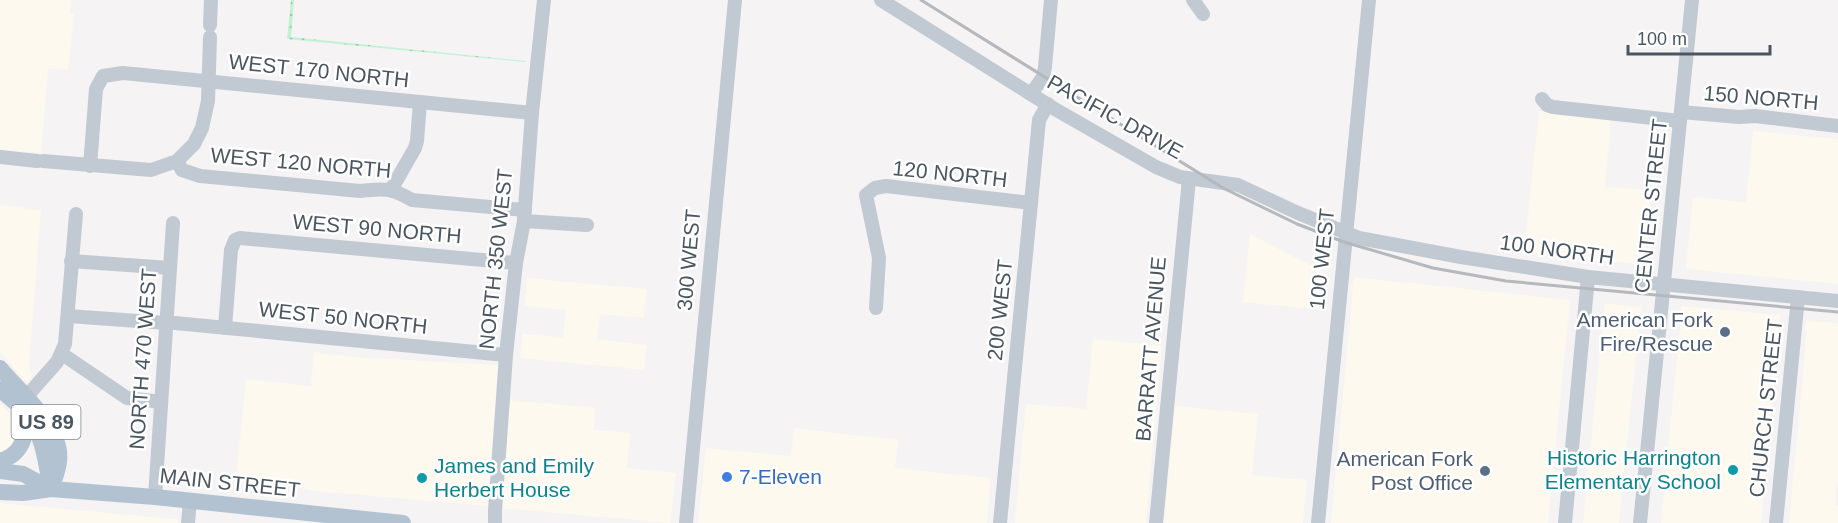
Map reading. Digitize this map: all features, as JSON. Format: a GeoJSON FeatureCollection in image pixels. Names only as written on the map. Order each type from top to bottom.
{"type":"FeatureCollection","features":[{"type":"Feature","properties":{"kind":"main road","name":"US 89"},"geometry":{"type":"LineString","coordinates":[[0,368],[15,387],[20,399],[26,431],[20,449],[8,459],[0,461]]}},
{"type":"Feature","properties":{"kind":"main road","name":"US 89"},"geometry":{"type":"LineString","coordinates":[[0,389],[40,412],[57,443],[59,461],[51,489]]}},
{"type":"Feature","properties":{"kind":"main road","name":"MAIN STREET"},"geometry":{"type":"LineString","coordinates":[[0,471],[23,474],[51,489]]}},
{"type":"Feature","properties":{"kind":"main road","name":"MAIN STREET"},"geometry":{"type":"LineString","coordinates":[[0,492],[23,493],[51,489],[155,497],[403,523]]}},
{"type":"Feature","properties":{"kind":"street"},"geometry":{"type":"LineString","coordinates":[[0,157],[151,170],[177,160],[194,144],[202,128],[208,101],[211,0]]}},
{"type":"Feature","properties":{"kind":"street","name":"NORTH 350 WEST"},"geometry":{"type":"LineString","coordinates":[[495,523],[506,355],[516,263],[525,216],[532,113],[544,0]]}},
{"type":"Feature","properties":{"kind":"street","name":"300 WEST"},"geometry":{"type":"LineString","coordinates":[[686,523],[735,0]]}},
{"type":"Feature","properties":{"kind":"street","name":"PACIFIC DRIVE"},"geometry":{"type":"LineString","coordinates":[[881,0],[1031,94],[1156,167],[1170,174],[1238,185],[1345,233]]}},
{"type":"Feature","properties":{"kind":"street"},"geometry":{"type":"LineString","coordinates":[[1031,94],[1043,77],[1051,0]]}},
{"type":"Feature","properties":{"kind":"street"},"geometry":{"type":"LineString","coordinates":[[1193,0],[1203,14]]}},
{"type":"Feature","properties":{"kind":"street","name":"100 WEST"},"geometry":{"type":"LineString","coordinates":[[1318,523],[1369,0]]}},
{"type":"Feature","properties":{"kind":"street","name":"CENTER STREET"},"geometry":{"type":"LineString","coordinates":[[1640,523],[1692,0]]}},
{"type":"Feature","properties":{"kind":"street","name":"WEST 170 NORTH"},"geometry":{"type":"LineString","coordinates":[[90,166],[96,89],[103,76],[123,73],[532,113]]}},
{"type":"Feature","properties":{"kind":"street","name":"150 NORTH"},"geometry":{"type":"LineString","coordinates":[[1542,99],[1547,105],[1553,107],[1681,116],[1755,116],[1838,126]]}},
{"type":"Feature","properties":{"kind":"street"},"geometry":{"type":"LineString","coordinates":[[390,190],[415,148],[420,102]]}},
{"type":"Feature","properties":{"kind":"street","name":"200 WEST"},"geometry":{"type":"LineString","coordinates":[[1000,523],[1039,120],[1048,104]]}},
{"type":"Feature","properties":{"kind":"street","name":"WEST 120 NORTH"},"geometry":{"type":"LineString","coordinates":[[177,160],[182,170],[201,176],[360,191],[381,188],[399,192],[411,200],[587,225]]}},
{"type":"Feature","properties":{"kind":"street","name":"BARRATT AVENUE"},"geometry":{"type":"LineString","coordinates":[[1156,523],[1189,178]]}},
{"type":"Feature","properties":{"kind":"street","name":"120 NORTH"},"geometry":{"type":"LineString","coordinates":[[876,308],[879,258],[866,195],[875,188],[886,186],[1031,203]]}},
{"type":"Feature","properties":{"kind":"street"},"geometry":{"type":"LineString","coordinates":[[20,399],[62,354],[68,316],[76,214]]}},
{"type":"Feature","properties":{"kind":"street","name":"NORTH 470 WEST"},"geometry":{"type":"LineString","coordinates":[[155,497],[161,402],[171,323],[170,268],[173,224]]}},
{"type":"Feature","properties":{"kind":"street","name":"100 NORTH"},"geometry":{"type":"LineString","coordinates":[[1345,233],[1392,245],[1588,277],[1838,301]]}},
{"type":"Feature","properties":{"kind":"street","name":"WEST 90 NORTH"},"geometry":{"type":"LineString","coordinates":[[225,328],[231,250],[235,240],[245,237],[516,263]]}},
{"type":"Feature","properties":{"kind":"street"},"geometry":{"type":"LineString","coordinates":[[71,261],[170,268]]}},
{"type":"Feature","properties":{"kind":"street"},"geometry":{"type":"LineString","coordinates":[[1565,523],[1588,277]]}},
{"type":"Feature","properties":{"kind":"street","name":"CHURCH STREET"},"geometry":{"type":"LineString","coordinates":[[1776,523],[1798,297]]}},
{"type":"Feature","properties":{"kind":"street","name":"WEST 50 NORTH"},"geometry":{"type":"LineString","coordinates":[[68,316],[171,323],[506,355]]}},
{"type":"Feature","properties":{"kind":"street"},"geometry":{"type":"LineString","coordinates":[[62,354],[127,398],[161,402]]}},
{"type":"Feature","properties":{"kind":"street"},"geometry":{"type":"LineString","coordinates":[[188,523],[190,501]]}},
{"type":"Feature","properties":{"kind":"shaded area"},"geometry":{"type":"Polygon","coordinates":[[[0,0],[71,0],[70,13],[74,14],[68,70],[48,69],[41,153],[0,149],[0,0]]]}},
{"type":"Feature","properties":{"kind":"shaded area"},"geometry":{"type":"Polygon","coordinates":[[[1539,111],[1611,117],[1605,187],[1651,190],[1644,265],[1524,252],[1539,111]]]}},
{"type":"Feature","properties":{"kind":"shaded area"},"geometry":{"type":"Polygon","coordinates":[[[1753,131],[1838,139],[1838,284],[1686,269],[1693,197],[1746,202],[1753,131]]]}},
{"type":"Feature","properties":{"kind":"shaded area"},"geometry":{"type":"Polygon","coordinates":[[[0,205],[41,210],[29,366],[32,375],[28,382],[0,351],[0,205]]]}},
{"type":"Feature","properties":{"kind":"shaded area"},"geometry":{"type":"Polygon","coordinates":[[[1250,234],[1327,274],[1323,310],[1243,302],[1250,234]]]}},
{"type":"Feature","properties":{"kind":"shaded area"},"geometry":{"type":"Polygon","coordinates":[[[1354,277],[1570,300],[1548,523],[1331,523],[1354,277]]]}},
{"type":"Feature","properties":{"kind":"shaded area"},"geometry":{"type":"Polygon","coordinates":[[[527,278],[647,289],[644,318],[600,314],[597,339],[647,345],[644,370],[520,358],[522,334],[563,337],[566,310],[525,306],[527,278]]]}},
{"type":"Feature","properties":{"kind":"shaded area"},"geometry":{"type":"Polygon","coordinates":[[[1605,303],[1641,307],[1619,523],[1583,523],[1605,303]]]}},
{"type":"Feature","properties":{"kind":"shaded area"},"geometry":{"type":"Polygon","coordinates":[[[1682,306],[1780,315],[1761,523],[1661,523],[1682,306]]]}},
{"type":"Feature","properties":{"kind":"shaded area"},"geometry":{"type":"Polygon","coordinates":[[[1806,320],[1838,323],[1838,477],[1835,505],[1838,506],[1838,523],[1789,523],[1807,331],[1805,330],[1806,320]]]}},
{"type":"Feature","properties":{"kind":"shaded area"},"geometry":{"type":"Polygon","coordinates":[[[1093,339],[1162,346],[1146,523],[1015,523],[1026,404],[1086,409],[1093,339]]]}},
{"type":"Feature","properties":{"kind":"shaded area"},"geometry":{"type":"Polygon","coordinates":[[[314,352],[351,357],[499,365],[487,506],[315,491],[282,484],[236,479],[246,379],[311,386],[314,352]]]}},
{"type":"Feature","properties":{"kind":"shaded area"},"geometry":{"type":"Polygon","coordinates":[[[510,400],[595,408],[594,430],[630,433],[627,468],[676,473],[670,523],[500,508],[510,400]]]}},
{"type":"Feature","properties":{"kind":"shaded area"},"geometry":{"type":"Polygon","coordinates":[[[0,404],[11,415],[18,430],[15,442],[0,455],[0,404]]]}},
{"type":"Feature","properties":{"kind":"shaded area"},"geometry":{"type":"Polygon","coordinates":[[[1175,406],[1258,414],[1252,475],[1307,480],[1303,523],[1164,523],[1175,406]]]}},
{"type":"Feature","properties":{"kind":"shaded area"},"geometry":{"type":"Polygon","coordinates":[[[794,428],[898,440],[895,468],[991,478],[987,523],[698,523],[706,448],[791,456],[794,428]]]}},
{"type":"Feature","properties":{"kind":"shaded area"},"geometry":{"type":"Polygon","coordinates":[[[0,503],[178,519],[179,523],[0,523],[0,503]]]}},
{"type":"Feature","properties":{"kind":"green space"},"geometry":{"type":"Polygon","coordinates":[[[291,0],[294,0],[291,37],[525,62],[287,39],[291,0]]]}},
{"type":"Feature","properties":{"kind":"railway"},"geometry":{"type":"LineString","coordinates":[[921,0],[1223,188],[1297,224],[1344,242],[1433,268],[1506,281],[1838,312]]}},
{"type":"Feature","properties":{"kind":"place","name":"American Fork Fire/Rescue"},"geometry":{"type":"Point","coordinates":[1725,332]}},
{"type":"Feature","properties":{"kind":"place","name":"Historic Harrington Elementary School"},"geometry":{"type":"Point","coordinates":[1733,470]}},
{"type":"Feature","properties":{"kind":"place","name":"American Fork Post Office"},"geometry":{"type":"Point","coordinates":[1485,471]}},
{"type":"Feature","properties":{"kind":"place","name":"7-Eleven"},"geometry":{"type":"Point","coordinates":[727,477]}},
{"type":"Feature","properties":{"kind":"place","name":"James and Emily Herbert House"},"geometry":{"type":"Point","coordinates":[422,478]}}]}
